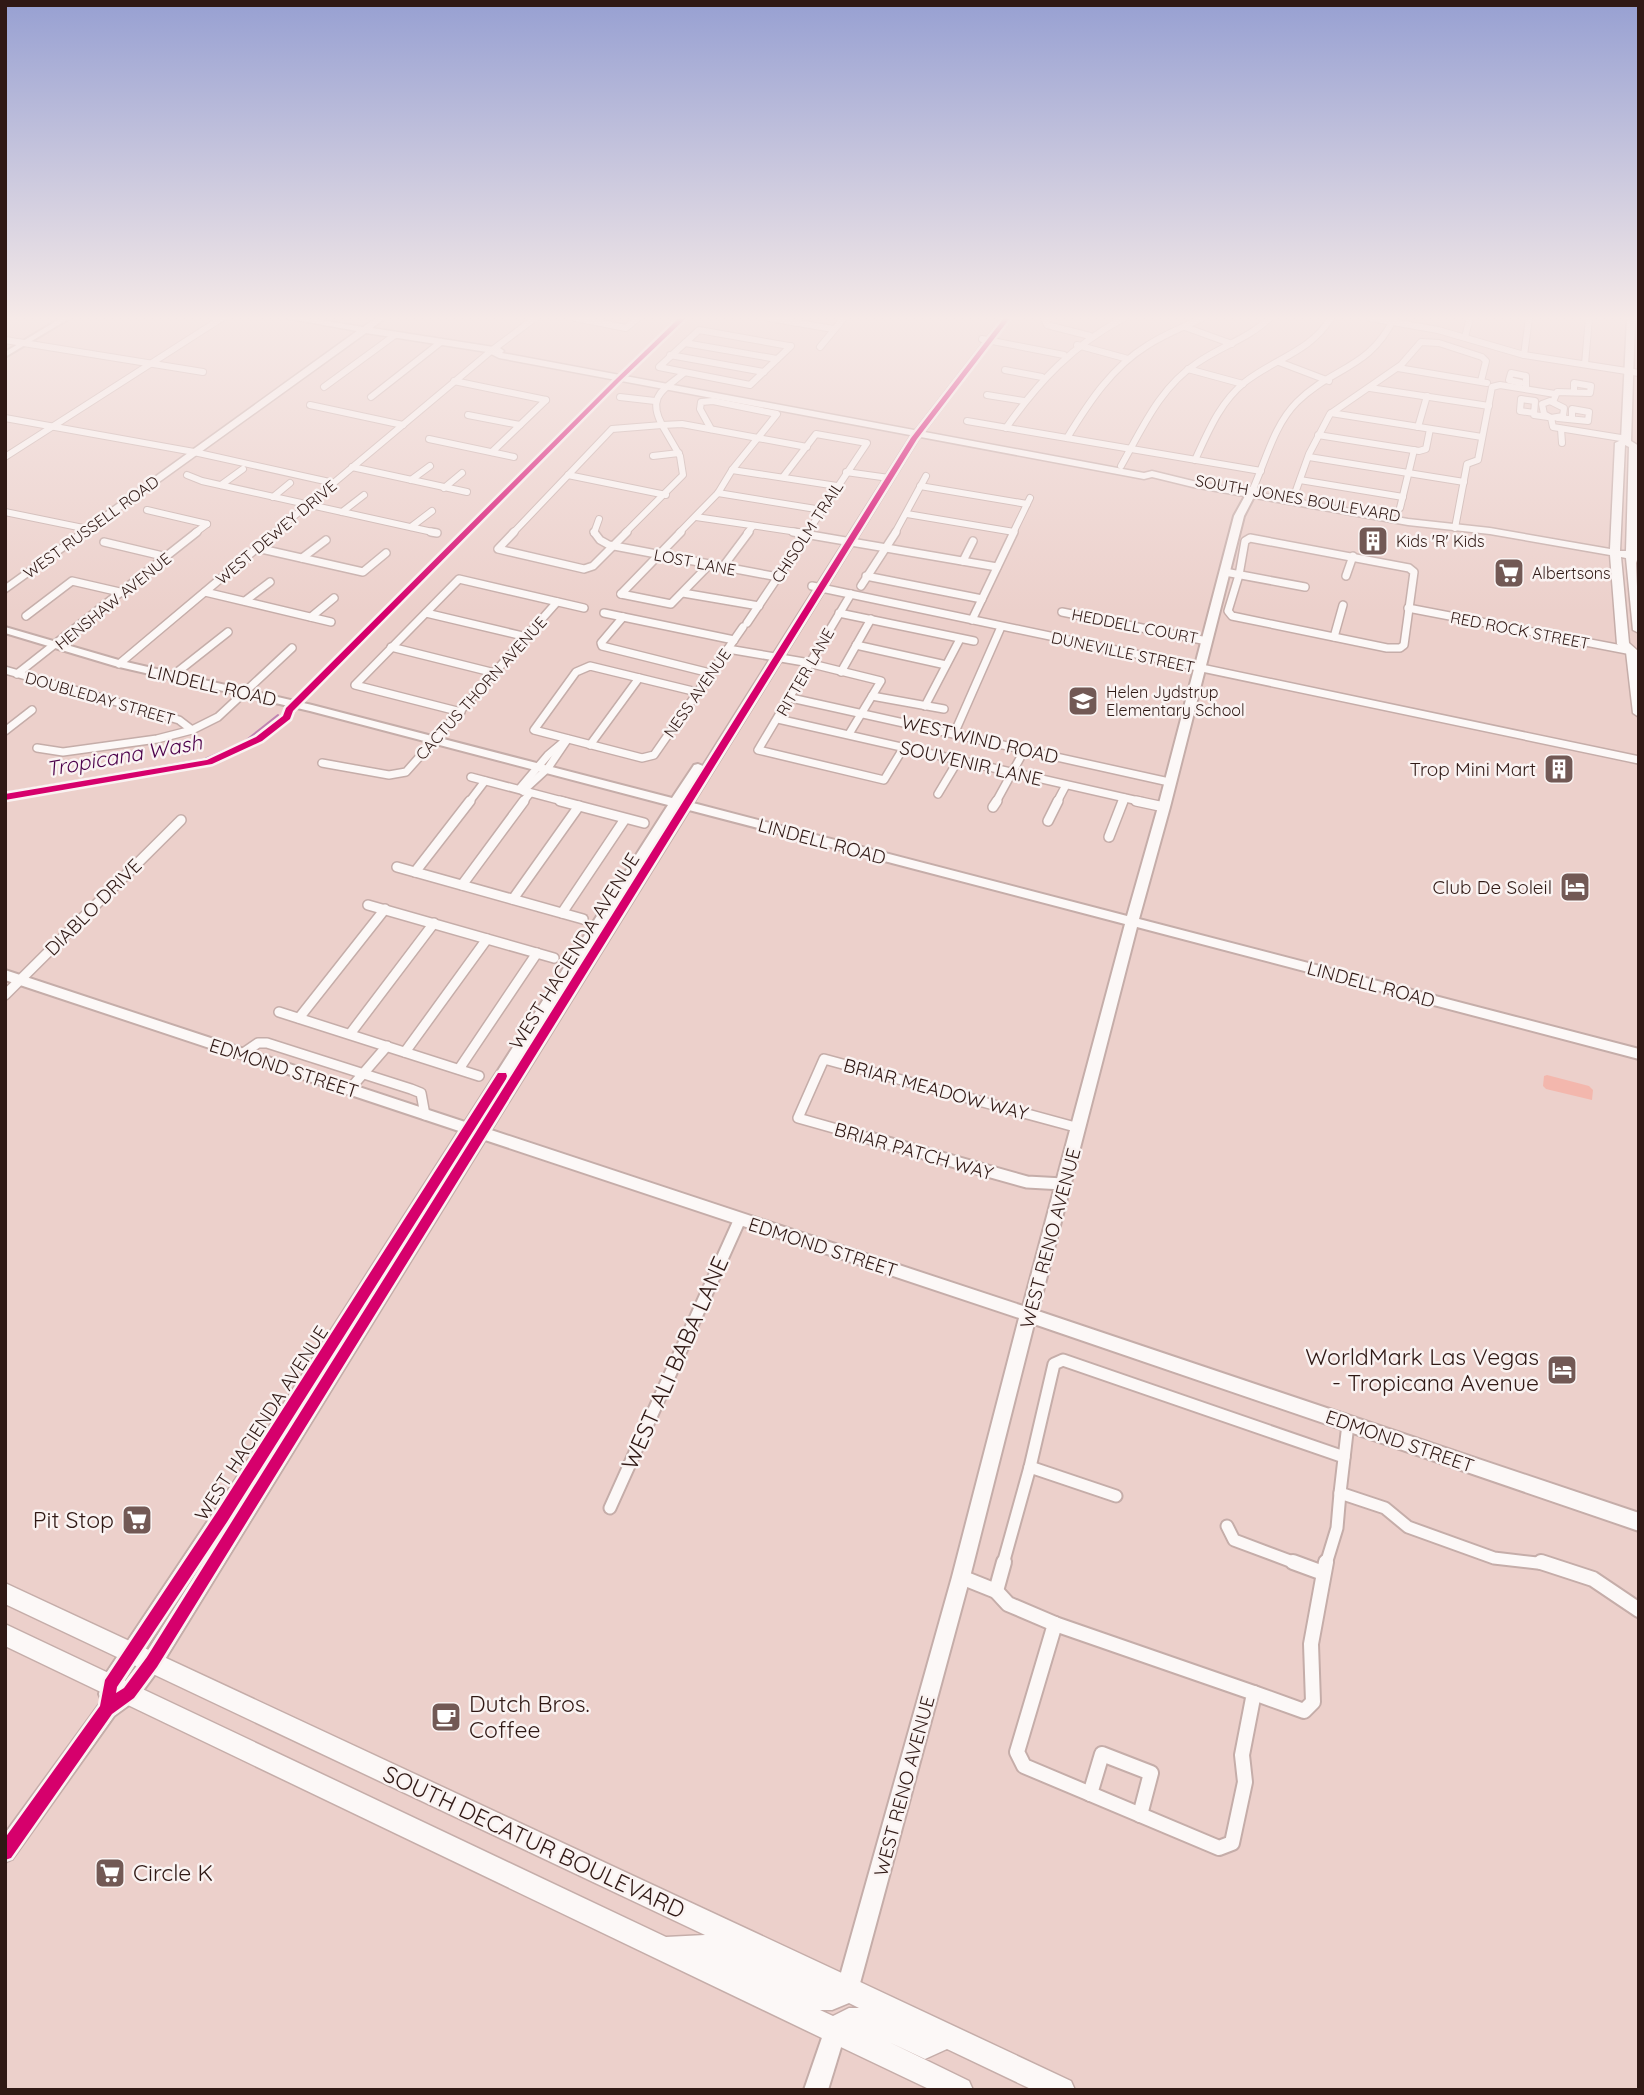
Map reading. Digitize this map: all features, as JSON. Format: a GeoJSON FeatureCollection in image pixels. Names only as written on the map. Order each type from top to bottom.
{"type":"FeatureCollection","features":[{"type":"Feature","properties":{"kind":"main road","name":"WEST RUSSELL ROAD"},"geometry":{"type":"LineString","coordinates":[[5,590],[244,416]]}},
{"type":"Feature","properties":{"kind":"main road","name":"SOUTH JONES BOULEVARD"},"geometry":{"type":"LineString","coordinates":[[829,416],[1063,458],[1146,470],[1152,474],[1193,484],[1294,496],[1409,517],[1415,521]]}},
{"type":"Feature","properties":{"kind":"main road"},"geometry":{"type":"LineString","coordinates":[[1628,416],[1624,439],[1620,443],[1615,556],[1623,644],[1636,650],[1639,713]]}},
{"type":"Feature","properties":{"kind":"main road"},"geometry":{"type":"LineString","coordinates":[[1624,439],[1634,446],[1639,630]]}},
{"type":"Feature","properties":{"kind":"main road"},"geometry":{"type":"LineString","coordinates":[[1619,455],[1626,463],[1627,476],[1633,480]]}},
{"type":"Feature","properties":{"kind":"main road","name":"SOUTH JONES BOULEVARD"},"geometry":{"type":"LineString","coordinates":[[1063,458],[1144,476],[1152,474]]}},
{"type":"Feature","properties":{"kind":"main road","name":"SOUTH JONES BOULEVARD"},"geometry":{"type":"LineString","coordinates":[[1251,492],[1408,522],[1470,530],[1489,537],[1635,560]]}},
{"type":"Feature","properties":{"kind":"main road","name":"SOUTH DECATUR BOULEVARD"},"geometry":{"type":"LineString","coordinates":[[5,1593],[316,1741],[848,1987],[1062,2090]]}},
{"type":"Feature","properties":{"kind":"main road","name":"SOUTH DECATUR BOULEVARD"},"geometry":{"type":"LineString","coordinates":[[5,1635],[960,2090]]}},
{"type":"Feature","properties":{"kind":"main road"},"geometry":{"type":"LineString","coordinates":[[665,1950],[711,1947],[813,1996],[827,2000],[836,1998],[848,1987]]}},
{"type":"Feature","properties":{"kind":"main road"},"geometry":{"type":"LineString","coordinates":[[835,2031],[847,2021],[855,2019],[867,2021],[925,2046],[948,2035]]}},
{"type":"Feature","properties":{"kind":"street"},"geometry":{"type":"LineString","coordinates":[[5,457],[69,416]]}},
{"type":"Feature","properties":{"kind":"street"},"geometry":{"type":"LineString","coordinates":[[360,416],[402,425]]}},
{"type":"Feature","properties":{"kind":"street","name":"WEST DEWEY DRIVE"},"geometry":{"type":"LineString","coordinates":[[119,664],[413,416]]}},
{"type":"Feature","properties":{"kind":"street"},"geometry":{"type":"LineString","coordinates":[[472,416],[520,425]]}},
{"type":"Feature","properties":{"kind":"street"},"geometry":{"type":"LineString","coordinates":[[492,452],[530,416]]}},
{"type":"Feature","properties":{"kind":"street"},"geometry":{"type":"LineString","coordinates":[[657,416],[662,424],[679,453],[685,464],[684,475],[590,568],[501,550],[499,547],[612,429],[662,424],[682,424],[807,447],[783,477]]}},
{"type":"Feature","properties":{"kind":"street"},"geometry":{"type":"LineString","coordinates":[[704,416],[711,429]]}},
{"type":"Feature","properties":{"kind":"street"},"geometry":{"type":"LineString","coordinates":[[708,566],[669,604],[621,594],[718,494],[732,470],[776,416]]}},
{"type":"Feature","properties":{"kind":"street","name":"WEST HACIENDA AVENUE"},"geometry":{"type":"LineString","coordinates":[[5,1852],[142,1658],[885,477],[927,416]]}},
{"type":"Feature","properties":{"kind":"street"},"geometry":{"type":"LineString","coordinates":[[1006,428],[1014,416]]}},
{"type":"Feature","properties":{"kind":"street"},"geometry":{"type":"LineString","coordinates":[[1067,438],[1080,416]]}},
{"type":"Feature","properties":{"kind":"street"},"geometry":{"type":"LineString","coordinates":[[1121,466],[1150,416]]}},
{"type":"Feature","properties":{"kind":"street"},"geometry":{"type":"LineString","coordinates":[[1195,460],[1216,416]]}},
{"type":"Feature","properties":{"kind":"street"},"geometry":{"type":"LineString","coordinates":[[1251,492],[1288,416]]}},
{"type":"Feature","properties":{"kind":"street"},"geometry":{"type":"LineString","coordinates":[[1294,496],[1318,435],[1329,416]]}},
{"type":"Feature","properties":{"kind":"street"},"geometry":{"type":"LineString","coordinates":[[1348,416],[1482,437]]}},
{"type":"Feature","properties":{"kind":"street"},"geometry":{"type":"LineString","coordinates":[[1418,427],[1421,416]]}},
{"type":"Feature","properties":{"kind":"street"},"geometry":{"type":"LineString","coordinates":[[1455,528],[1467,464],[1478,460],[1487,416]]}},
{"type":"Feature","properties":{"kind":"street"},"geometry":{"type":"LineString","coordinates":[[1544,416],[1572,418]]}},
{"type":"Feature","properties":{"kind":"street"},"geometry":{"type":"LineString","coordinates":[[1549,416],[1553,427],[1624,439]]}},
{"type":"Feature","properties":{"kind":"street"},"geometry":{"type":"LineString","coordinates":[[1552,418],[1559,416]]}},
{"type":"Feature","properties":{"kind":"street"},"geometry":{"type":"LineString","coordinates":[[5,418],[194,452],[334,483]]}},
{"type":"Feature","properties":{"kind":"street"},"geometry":{"type":"LineString","coordinates":[[968,421],[1261,471]]}},
{"type":"Feature","properties":{"kind":"street"},"geometry":{"type":"LineString","coordinates":[[1318,435],[1414,450],[1426,449],[1430,429]]}},
{"type":"Feature","properties":{"kind":"street"},"geometry":{"type":"LineString","coordinates":[[1561,429],[1562,443]]}},
{"type":"Feature","properties":{"kind":"street","name":"CHISOLM TRAIL"},"geometry":{"type":"LineString","coordinates":[[745,625],[867,443],[816,433],[807,447]]}},
{"type":"Feature","properties":{"kind":"street"},"geometry":{"type":"LineString","coordinates":[[429,439],[514,457]]}},
{"type":"Feature","properties":{"kind":"street"},"geometry":{"type":"LineString","coordinates":[[1400,508],[1414,450]]}},
{"type":"Feature","properties":{"kind":"street"},"geometry":{"type":"LineString","coordinates":[[653,457],[679,453]]}},
{"type":"Feature","properties":{"kind":"street"},"geometry":{"type":"LineString","coordinates":[[1309,457],[1464,482]]}},
{"type":"Feature","properties":{"kind":"street"},"geometry":{"type":"LineString","coordinates":[[411,480],[430,466]]}},
{"type":"Feature","properties":{"kind":"street"},"geometry":{"type":"LineString","coordinates":[[352,467],[467,492]]}},
{"type":"Feature","properties":{"kind":"street"},"geometry":{"type":"LineString","coordinates":[[221,485],[243,469]]}},
{"type":"Feature","properties":{"kind":"street"},"geometry":{"type":"LineString","coordinates":[[732,470],[837,486]]}},
{"type":"Feature","properties":{"kind":"street"},"geometry":{"type":"LineString","coordinates":[[846,472],[885,477]]}},
{"type":"Feature","properties":{"kind":"street"},"geometry":{"type":"LineString","coordinates":[[444,488],[462,473]]}},
{"type":"Feature","properties":{"kind":"street"},"geometry":{"type":"LineString","coordinates":[[187,475],[437,533]]}},
{"type":"Feature","properties":{"kind":"street"},"geometry":{"type":"LineString","coordinates":[[568,475],[666,495]]}},
{"type":"Feature","properties":{"kind":"street"},"geometry":{"type":"LineString","coordinates":[[860,586],[907,514],[926,476]]}},
{"type":"Feature","properties":{"kind":"street"},"geometry":{"type":"LineString","coordinates":[[1300,480],[1403,497]]}},
{"type":"Feature","properties":{"kind":"street"},"geometry":{"type":"LineString","coordinates":[[274,497],[290,483]]}},
{"type":"Feature","properties":{"kind":"street"},"geometry":{"type":"LineString","coordinates":[[920,486],[1029,501],[972,620]]}},
{"type":"Feature","properties":{"kind":"street","name":"WEST RENO AVENUE"},"geometry":{"type":"LineString","coordinates":[[848,1987],[961,1577],[1079,1128],[1105,1017],[1164,807],[1239,516],[1251,492]]}},
{"type":"Feature","properties":{"kind":"street"},"geometry":{"type":"LineString","coordinates":[[718,494],[822,510]]}},
{"type":"Feature","properties":{"kind":"street"},"geometry":{"type":"LineString","coordinates":[[342,512],[364,495]]}},
{"type":"Feature","properties":{"kind":"street","name":"HENSHAW AVENUE"},"geometry":{"type":"LineString","coordinates":[[17,674],[124,593],[207,524],[147,510]]}},
{"type":"Feature","properties":{"kind":"street"},"geometry":{"type":"LineString","coordinates":[[411,527],[432,511]]}},
{"type":"Feature","properties":{"kind":"street"},"geometry":{"type":"LineString","coordinates":[[5,512],[88,529]]}},
{"type":"Feature","properties":{"kind":"street"},"geometry":{"type":"LineString","coordinates":[[907,514],[1014,532]]}},
{"type":"Feature","properties":{"kind":"street"},"geometry":{"type":"LineString","coordinates":[[696,517],[997,567]]}},
{"type":"Feature","properties":{"kind":"street"},"geometry":{"type":"LineString","coordinates":[[599,519],[594,533],[600,540],[613,546]]}},
{"type":"Feature","properties":{"kind":"street"},"geometry":{"type":"LineString","coordinates":[[722,568],[753,526]]}},
{"type":"Feature","properties":{"kind":"street"},"geometry":{"type":"LineString","coordinates":[[1256,538],[1353,556],[1409,568],[1413,572],[1404,645],[1399,648],[1232,616],[1228,611],[1239,575],[1245,541],[1256,538]]}},
{"type":"Feature","properties":{"kind":"street"},"geometry":{"type":"LineString","coordinates":[[303,558],[326,540]]}},
{"type":"Feature","properties":{"kind":"street"},"geometry":{"type":"LineString","coordinates":[[963,561],[973,541]]}},
{"type":"Feature","properties":{"kind":"street"},"geometry":{"type":"LineString","coordinates":[[104,542],[167,558]]}},
{"type":"Feature","properties":{"kind":"street","name":"LOST LANE"},"geometry":{"type":"LineString","coordinates":[[613,546],[708,566],[778,577]]}},
{"type":"Feature","properties":{"kind":"street"},"geometry":{"type":"LineString","coordinates":[[257,548],[363,572],[386,553]]}},
{"type":"Feature","properties":{"kind":"street"},"geometry":{"type":"LineString","coordinates":[[1346,576],[1353,556]]}},
{"type":"Feature","properties":{"kind":"street"},"geometry":{"type":"LineString","coordinates":[[1225,572],[1305,587]]}},
{"type":"Feature","properties":{"kind":"street"},"geometry":{"type":"LineString","coordinates":[[866,576],[982,599]]}},
{"type":"Feature","properties":{"kind":"street"},"geometry":{"type":"LineString","coordinates":[[461,712],[355,685],[459,579],[584,608]]}},
{"type":"Feature","properties":{"kind":"street"},"geometry":{"type":"LineString","coordinates":[[26,617],[72,581],[124,593]]}},
{"type":"Feature","properties":{"kind":"street"},"geometry":{"type":"LineString","coordinates":[[245,601],[270,582]]}},
{"type":"Feature","properties":{"kind":"street","name":"DUNEVILLE STREET"},"geometry":{"type":"LineString","coordinates":[[817,587],[1639,760]]}},
{"type":"Feature","properties":{"kind":"street"},"geometry":{"type":"LineString","coordinates":[[205,592],[331,622]]}},
{"type":"Feature","properties":{"kind":"street"},"geometry":{"type":"LineString","coordinates":[[683,593],[759,606]]}},
{"type":"Feature","properties":{"kind":"street","name":"RITTER LANE"},"geometry":{"type":"LineString","coordinates":[[851,594],[758,750],[884,780],[904,747]]}},
{"type":"Feature","properties":{"kind":"street"},"geometry":{"type":"LineString","coordinates":[[311,617],[334,597]]}},
{"type":"Feature","properties":{"kind":"street","name":"CACTUS THORN AVENUE"},"geometry":{"type":"LineString","coordinates":[[322,762],[386,775],[401,775],[407,772],[557,602]]}},
{"type":"Feature","properties":{"kind":"street"},"geometry":{"type":"LineString","coordinates":[[1334,637],[1343,605]]}},
{"type":"Feature","properties":{"kind":"street","name":"RED ROCK STREET"},"geometry":{"type":"LineString","coordinates":[[1408,608],[1636,650]]}},
{"type":"Feature","properties":{"kind":"street"},"geometry":{"type":"LineString","coordinates":[[426,612],[527,637]]}},
{"type":"Feature","properties":{"kind":"street","name":"HEDDELL COURT"},"geometry":{"type":"LineString","coordinates":[[1062,612],[1208,640]]}},
{"type":"Feature","properties":{"kind":"street"},"geometry":{"type":"LineString","coordinates":[[604,613],[734,640]]}},
{"type":"Feature","properties":{"kind":"street"},"geometry":{"type":"LineString","coordinates":[[839,613],[974,641]]}},
{"type":"Feature","properties":{"kind":"street"},"geometry":{"type":"LineString","coordinates":[[623,617],[601,643],[602,646],[710,673]]}},
{"type":"Feature","properties":{"kind":"street"},"geometry":{"type":"LineString","coordinates":[[841,672],[871,619]]}},
{"type":"Feature","properties":{"kind":"street","name":"NESS AVENUE"},"geometry":{"type":"LineString","coordinates":[[590,745],[642,758],[654,755],[745,625]]}},
{"type":"Feature","properties":{"kind":"street"},"geometry":{"type":"LineString","coordinates":[[954,734],[1001,627]]}},
{"type":"Feature","properties":{"kind":"street","name":"LINDELL ROAD"},"geometry":{"type":"LineString","coordinates":[[5,630],[119,664],[244,692],[436,741],[1639,1054]]}},
{"type":"Feature","properties":{"kind":"street"},"geometry":{"type":"LineString","coordinates":[[171,677],[228,632]]}},
{"type":"Feature","properties":{"kind":"street"},"geometry":{"type":"LineString","coordinates":[[925,706],[960,639]]}},
{"type":"Feature","properties":{"kind":"street"},"geometry":{"type":"LineString","coordinates":[[856,645],[946,665]]}},
{"type":"Feature","properties":{"kind":"street"},"geometry":{"type":"LineString","coordinates":[[391,647],[495,673]]}},
{"type":"Feature","properties":{"kind":"street"},"geometry":{"type":"LineString","coordinates":[[37,748],[63,752],[157,739],[192,730],[218,716],[292,648]]}},
{"type":"Feature","properties":{"kind":"street"},"geometry":{"type":"LineString","coordinates":[[726,651],[881,681],[849,734]]}},
{"type":"Feature","properties":{"kind":"street"},"geometry":{"type":"LineString","coordinates":[[639,678],[590,745],[534,730],[576,672],[583,667],[639,678],[697,692]]}},
{"type":"Feature","properties":{"kind":"street","name":"DOUBLEDAY STREET"},"geometry":{"type":"LineString","coordinates":[[5,670],[179,720],[192,730]]}},
{"type":"Feature","properties":{"kind":"street"},"geometry":{"type":"LineString","coordinates":[[872,696],[944,709]]}},
{"type":"Feature","properties":{"kind":"street","name":"WESTWIND ROAD"},"geometry":{"type":"LineString","coordinates":[[791,698],[1169,782]]}},
{"type":"Feature","properties":{"kind":"street"},"geometry":{"type":"LineString","coordinates":[[7,727],[32,710]]}},
{"type":"Feature","properties":{"kind":"street","name":"SOUVENIR LANE"},"geometry":{"type":"LineString","coordinates":[[778,719],[1164,807]]}},
{"type":"Feature","properties":{"kind":"street"},"geometry":{"type":"LineString","coordinates":[[462,885],[543,769],[566,746],[567,739]]}},
{"type":"Feature","properties":{"kind":"street"},"geometry":{"type":"LineString","coordinates":[[993,807],[1025,749]]}},
{"type":"Feature","properties":{"kind":"street"},"geometry":{"type":"LineString","coordinates":[[938,794],[958,759]]}},
{"type":"Feature","properties":{"kind":"street"},"geometry":{"type":"LineString","coordinates":[[471,777],[644,823]]}},
{"type":"Feature","properties":{"kind":"street"},"geometry":{"type":"LineString","coordinates":[[415,872],[485,781]]}},
{"type":"Feature","properties":{"kind":"street"},"geometry":{"type":"LineString","coordinates":[[1048,821],[1066,785]]}},
{"type":"Feature","properties":{"kind":"street"},"geometry":{"type":"LineString","coordinates":[[1109,838],[1124,798]]}},
{"type":"Feature","properties":{"kind":"street"},"geometry":{"type":"LineString","coordinates":[[513,900],[579,806]]}},
{"type":"Feature","properties":{"kind":"street"},"geometry":{"type":"LineString","coordinates":[[562,913],[625,819]]}},
{"type":"Feature","properties":{"kind":"street","name":"DIABLO DRIVE"},"geometry":{"type":"LineString","coordinates":[[5,995],[12,978],[181,820]]}},
{"type":"Feature","properties":{"kind":"street"},"geometry":{"type":"LineString","coordinates":[[397,867],[583,919]]}},
{"type":"Feature","properties":{"kind":"street"},"geometry":{"type":"LineString","coordinates":[[368,905],[554,958]]}},
{"type":"Feature","properties":{"kind":"street"},"geometry":{"type":"LineString","coordinates":[[299,1018],[385,909]]}},
{"type":"Feature","properties":{"kind":"street"},"geometry":{"type":"LineString","coordinates":[[350,1034],[433,923]]}},
{"type":"Feature","properties":{"kind":"street"},"geometry":{"type":"LineString","coordinates":[[405,1052],[487,939]]}},
{"type":"Feature","properties":{"kind":"street"},"geometry":{"type":"LineString","coordinates":[[459,1069],[537,953]]}},
{"type":"Feature","properties":{"kind":"street","name":"EDMOND STREET"},"geometry":{"type":"LineString","coordinates":[[12,978],[1030,1315],[1639,1522]]}},
{"type":"Feature","properties":{"kind":"street"},"geometry":{"type":"LineString","coordinates":[[279,1012],[479,1076]]}},
{"type":"Feature","properties":{"kind":"street"},"geometry":{"type":"LineString","coordinates":[[242,1054],[258,1043],[267,1043],[385,1081],[421,1093],[425,1115]]}},
{"type":"Feature","properties":{"kind":"street"},"geometry":{"type":"LineString","coordinates":[[349,1090],[387,1046]]}},
{"type":"Feature","properties":{"kind":"street","name":"BRIAR MEADOW WAY"},"geometry":{"type":"LineString","coordinates":[[811,1088],[824,1059],[1079,1128]]}},
{"type":"Feature","properties":{"kind":"street"},"geometry":{"type":"LineString","coordinates":[[371,1097],[385,1081]]}},
{"type":"Feature","properties":{"kind":"street","name":"BRIAR PATCH WAY"},"geometry":{"type":"LineString","coordinates":[[811,1088],[797,1118],[1027,1182],[1063,1184]]}},
{"type":"Feature","properties":{"kind":"street","name":"WEST ALI BABA LANE"},"geometry":{"type":"LineString","coordinates":[[610,1508],[740,1219]]}},
{"type":"Feature","properties":{"kind":"street"},"geometry":{"type":"LineString","coordinates":[[996,1591],[1054,1364],[1063,1360],[1344,1457]]}},
{"type":"Feature","properties":{"kind":"street"},"geometry":{"type":"LineString","coordinates":[[961,1577],[996,1591],[1008,1604],[1055,1624],[1304,1711],[1313,1702],[1311,1644],[1323,1573],[1337,1528],[1348,1424]]}},
{"type":"Feature","properties":{"kind":"street"},"geometry":{"type":"LineString","coordinates":[[1030,1466],[1116,1496]]}},
{"type":"Feature","properties":{"kind":"street"},"geometry":{"type":"LineString","coordinates":[[1340,1493],[1385,1508],[1408,1527],[1494,1558],[1538,1561],[1593,1579],[1639,1610]]}},
{"type":"Feature","properties":{"kind":"street"},"geometry":{"type":"LineString","coordinates":[[1227,1526],[1234,1540],[1323,1573]]}},
{"type":"Feature","properties":{"kind":"street"},"geometry":{"type":"LineString","coordinates":[[1055,1624],[1017,1752],[1024,1766],[1219,1847],[1232,1843],[1245,1782],[1242,1755],[1254,1693]]}},
{"type":"Feature","properties":{"kind":"street"},"geometry":{"type":"LineString","coordinates":[[1090,1794],[1102,1754],[1151,1773],[1140,1815]]}},
{"type":"Feature","properties":{"kind":"street"},"geometry":{"type":"LineString","coordinates":[[816,2090],[835,2031]]}},
{"type":"Feature","properties":{"kind":"shaded area"},"geometry":{"type":"Polygon","coordinates":[[[1544,1076],[1589,1086],[1593,1090],[1592,1100],[1546,1089],[1543,1086],[1544,1076]]]}},
{"type":"Feature","properties":{"kind":"waterway","name":"Tropicana Wash"},"geometry":{"type":"LineString","coordinates":[[5,793],[205,759],[244,742],[278,715]]}},
{"type":"Feature","properties":{"kind":"cycle path"},"geometry":{"type":"LineString","coordinates":[[5,797],[209,762],[259,739],[287,717],[289,710],[582,416]]}},
{"type":"Feature","properties":{"kind":"cycle path"},"geometry":{"type":"LineString","coordinates":[[5,1852],[107,1709],[129,1693],[152,1662],[914,438],[931,416]]}},
{"type":"Feature","properties":{"kind":"cycle path"},"geometry":{"type":"LineString","coordinates":[[107,1709],[110,1685],[222,1517],[502,1076]]}},
{"type":"Feature","properties":{"kind":"place","name":"Kids 'R' Kids"},"geometry":{"type":"Point","coordinates":[1373,541]}},
{"type":"Feature","properties":{"kind":"place","name":"Albertsons"},"geometry":{"type":"Point","coordinates":[1509,573]}},
{"type":"Feature","properties":{"kind":"place","name":"Helen Jydstrup Elementary School"},"geometry":{"type":"Point","coordinates":[1083,701]}},
{"type":"Feature","properties":{"kind":"place","name":"Trop Mini Mart"},"geometry":{"type":"Point","coordinates":[1559,769]}},
{"type":"Feature","properties":{"kind":"place","name":"Club De Soleil"},"geometry":{"type":"Point","coordinates":[1575,887]}},
{"type":"Feature","properties":{"kind":"place","name":"WorldMark Las Vegas - Tropicana Avenue"},"geometry":{"type":"Point","coordinates":[1562,1370]}},
{"type":"Feature","properties":{"kind":"place","name":"Pit Stop"},"geometry":{"type":"Point","coordinates":[137,1520]}},
{"type":"Feature","properties":{"kind":"place","name":"Dutch Bros. Coffee"},"geometry":{"type":"Point","coordinates":[446,1717]}},
{"type":"Feature","properties":{"kind":"place","name":"Circle K"},"geometry":{"type":"Point","coordinates":[110,1873]}}]}
